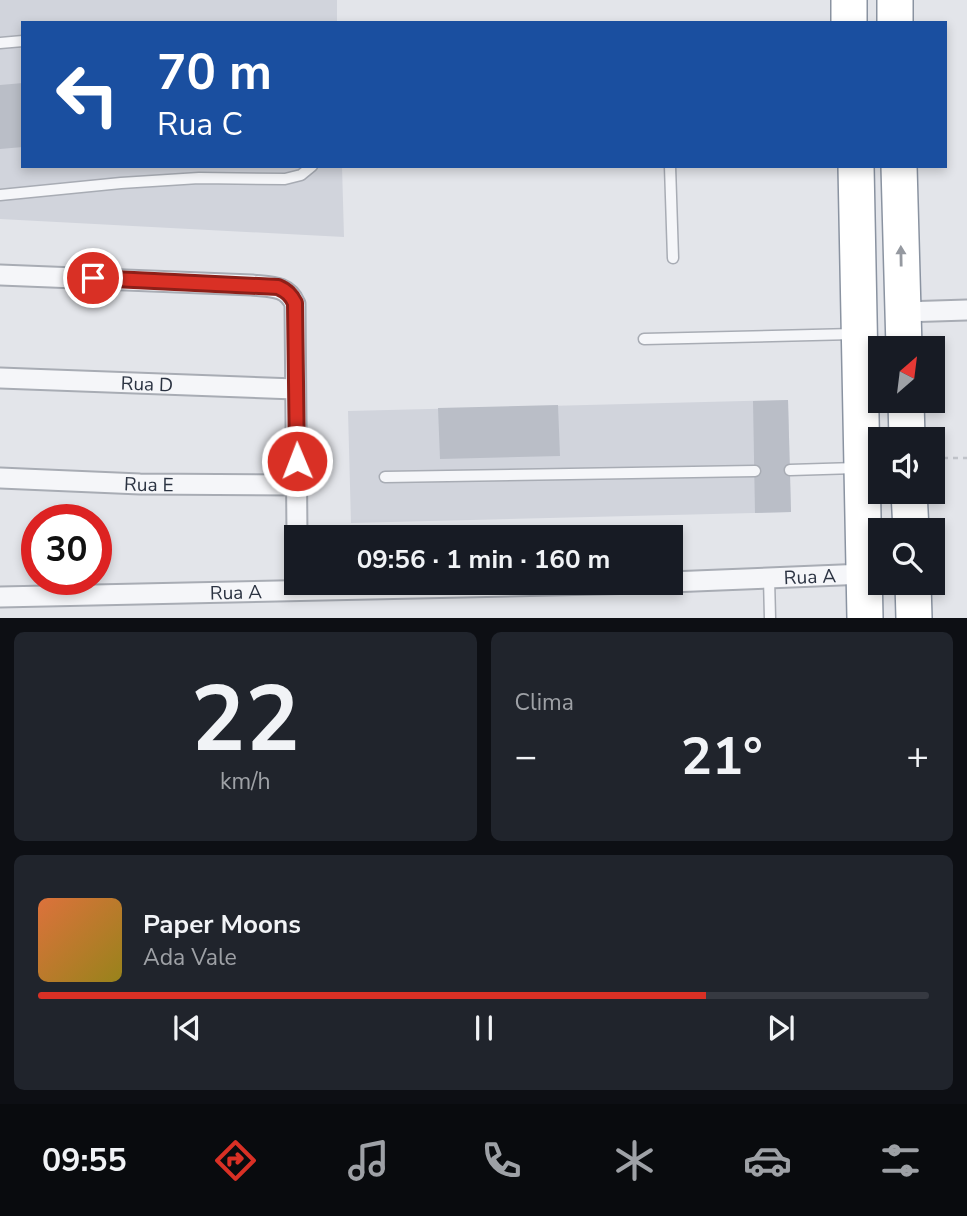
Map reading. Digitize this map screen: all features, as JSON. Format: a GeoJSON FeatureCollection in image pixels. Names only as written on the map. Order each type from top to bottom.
{"type":"FeatureCollection","features":[{"type":"Feature","properties":{"kind":"highway"},"geometry":{"type":"LineString","coordinates":[[849,0],[849,21]]}},
{"type":"Feature","properties":{"kind":"highway"},"geometry":{"type":"LineString","coordinates":[[895,0],[895,21]]}},
{"type":"Feature","properties":{"kind":"highway"},"geometry":{"type":"LineString","coordinates":[[856,168],[865,618]]}},
{"type":"Feature","properties":{"kind":"highway"},"geometry":{"type":"LineString","coordinates":[[899,168],[904,336]]}},
{"type":"Feature","properties":{"kind":"highway"},"geometry":{"type":"LineString","coordinates":[[859,270],[872,300],[888,310],[903,312]]}},
{"type":"Feature","properties":{"kind":"highway"},"geometry":{"type":"LineString","coordinates":[[913,595],[914,618]]}},
{"type":"Feature","properties":{"kind":"street"},"geometry":{"type":"LineString","coordinates":[[0,275],[278,287],[285,290],[295,303],[298,525]]}},
{"type":"Feature","properties":{"kind":"street"},"geometry":{"type":"LineString","coordinates":[[903,312],[967,310]]}},
{"type":"Feature","properties":{"kind":"street","name":"Rua D"},"geometry":{"type":"LineString","coordinates":[[0,379],[295,389]]}},
{"type":"Feature","properties":{"kind":"street","name":"Rua E"},"geometry":{"type":"LineString","coordinates":[[0,478],[140,485],[297,485]]}},
{"type":"Feature","properties":{"kind":"street","name":"Rua A"},"geometry":{"type":"LineString","coordinates":[[683,581],[865,574]]}},
{"type":"Feature","properties":{"kind":"street","name":"Rua A"},"geometry":{"type":"LineString","coordinates":[[0,597],[284,587]]}},
{"type":"Feature","properties":{"kind":"lane"},"geometry":{"type":"LineString","coordinates":[[0,43],[21,41]]}},
{"type":"Feature","properties":{"kind":"lane"},"geometry":{"type":"LineString","coordinates":[[0,195],[186,179],[285,179],[301,175],[310,168]]}},
{"type":"Feature","properties":{"kind":"lane"},"geometry":{"type":"LineString","coordinates":[[670,168],[673,258]]}},
{"type":"Feature","properties":{"kind":"lane"},"geometry":{"type":"LineString","coordinates":[[644,339],[860,333]]}},
{"type":"Feature","properties":{"kind":"lane"},"geometry":{"type":"LineString","coordinates":[[790,470],[862,468]]}},
{"type":"Feature","properties":{"kind":"lane"},"geometry":{"type":"LineString","coordinates":[[385,477],[755,471]]}},
{"type":"Feature","properties":{"kind":"lane"},"geometry":{"type":"LineString","coordinates":[[769,578],[770,618]]}},
{"type":"Feature","properties":{"kind":"path"},"geometry":{"type":"LineString","coordinates":[[945,458],[967,458]]}},
{"type":"Feature","properties":{"kind":"shaded area"},"geometry":{"type":"Polygon","coordinates":[[[0,0],[337,0],[337,21],[21,21],[21,168],[342,168],[344,237],[0,219],[0,0]]]}},
{"type":"Feature","properties":{"kind":"shaded area"},"geometry":{"type":"Polygon","coordinates":[[[788,400],[791,512],[351,523],[348,411],[788,400]]]}},
{"type":"Feature","properties":{"kind":"building"},"geometry":{"type":"Polygon","coordinates":[[[21,83],[21,147],[0,149],[0,85],[21,83]]]}},
{"type":"Feature","properties":{"kind":"building"},"geometry":{"type":"Polygon","coordinates":[[[788,400],[791,512],[755,513],[753,401],[788,400]]]}},
{"type":"Feature","properties":{"kind":"building"},"geometry":{"type":"Polygon","coordinates":[[[558,405],[560,456],[440,459],[438,408],[558,405]]]}},
{"type":"Feature","properties":{"kind":"route"},"geometry":{"type":"LineString","coordinates":[[93,278],[278,287],[292,296],[295,303],[297,461]]}}]}
